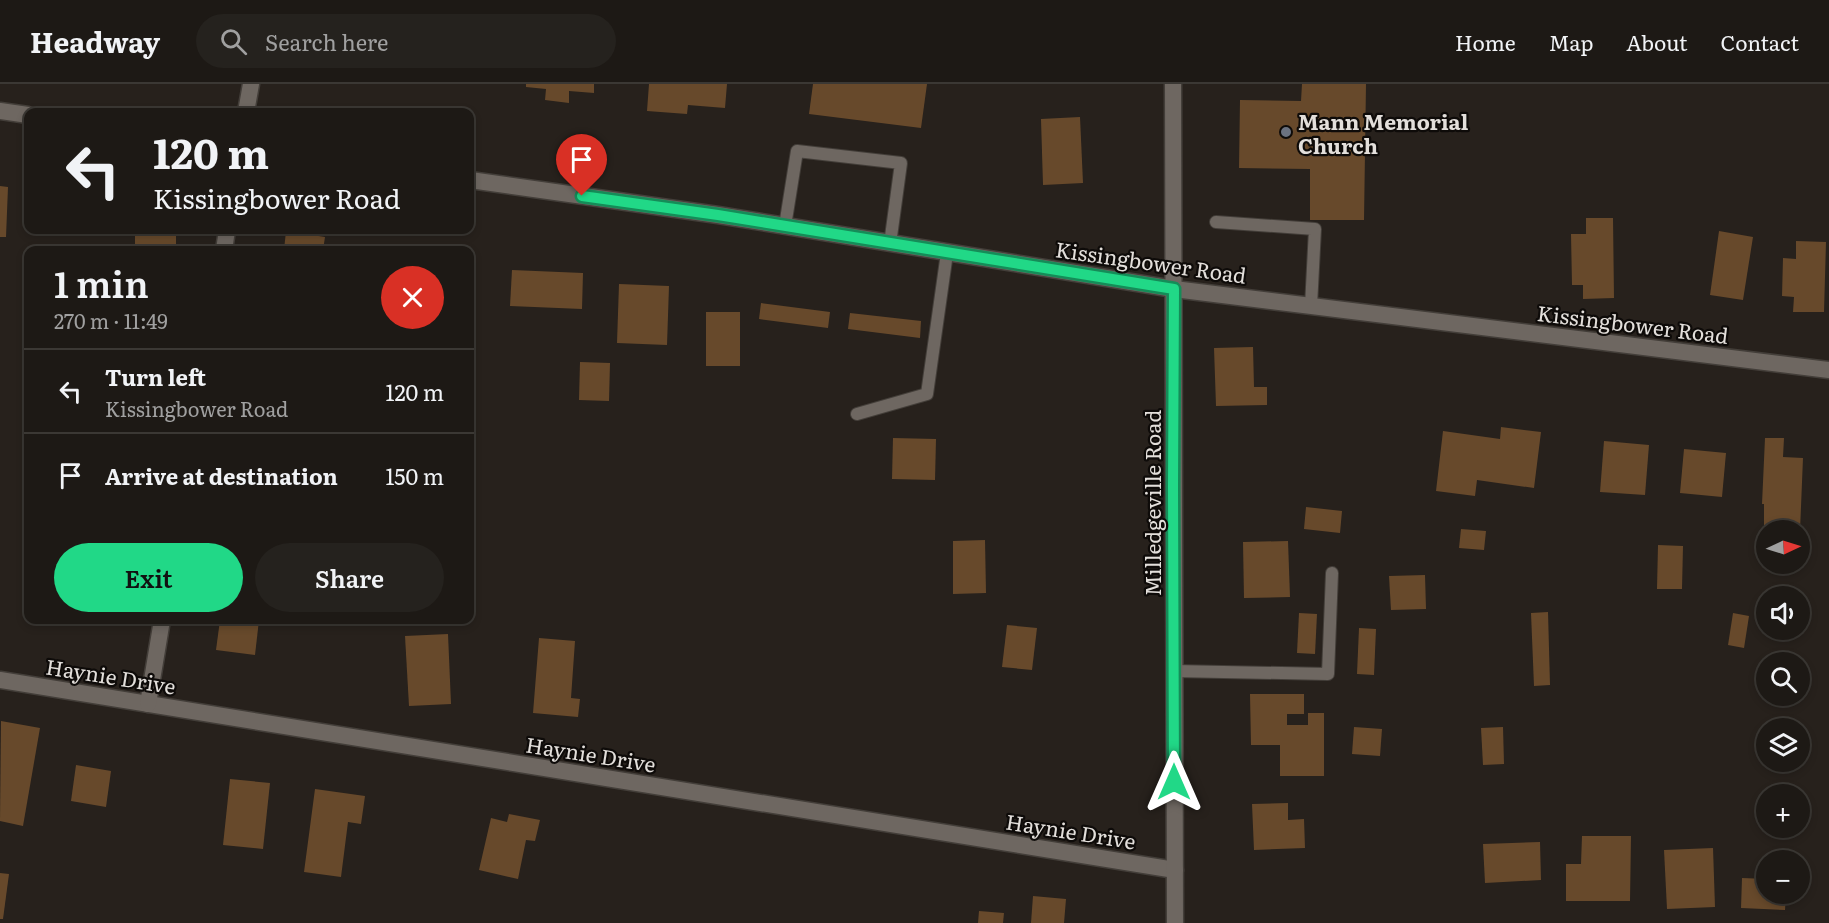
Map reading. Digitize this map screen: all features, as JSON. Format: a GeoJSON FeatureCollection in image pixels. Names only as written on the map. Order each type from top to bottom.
{"type":"FeatureCollection","features":[{"type":"Feature","properties":{"kind":"street"},"geometry":{"type":"LineString","coordinates":[[247,108],[251,84]]}},
{"type":"Feature","properties":{"kind":"street","name":"Milledgeville Road"},"geometry":{"type":"LineString","coordinates":[[1173,84],[1175,923]]}},
{"type":"Feature","properties":{"kind":"street"},"geometry":{"type":"LineString","coordinates":[[0,111],[24,114]]}},
{"type":"Feature","properties":{"kind":"street","name":"Kissingbower Road"},"geometry":{"type":"LineString","coordinates":[[474,181],[785,226],[1174,289],[1829,370]]}},
{"type":"Feature","properties":{"kind":"street"},"geometry":{"type":"LineString","coordinates":[[148,704],[161,624]]}},
{"type":"Feature","properties":{"kind":"street","name":"Haynie Drive"},"geometry":{"type":"LineString","coordinates":[[0,680],[1175,870]]}},
{"type":"Feature","properties":{"kind":"lane"},"geometry":{"type":"LineString","coordinates":[[785,226],[797,151],[901,163],[890,243]]}},
{"type":"Feature","properties":{"kind":"lane"},"geometry":{"type":"LineString","coordinates":[[1216,222],[1314,229],[1311,306]]}},
{"type":"Feature","properties":{"kind":"lane"},"geometry":{"type":"LineString","coordinates":[[857,414],[927,394],[947,253]]}},
{"type":"Feature","properties":{"kind":"lane"},"geometry":{"type":"LineString","coordinates":[[1174,671],[1328,674],[1332,573]]}},
{"type":"Feature","properties":{"kind":"building"},"geometry":{"type":"Polygon","coordinates":[[[526,84],[594,84],[594,93],[569,91],[569,103],[545,100],[546,89],[526,87],[526,84]]]}},
{"type":"Feature","properties":{"kind":"building"},"geometry":{"type":"Polygon","coordinates":[[[649,84],[727,84],[725,108],[688,105],[687,114],[647,111],[649,84]]]}},
{"type":"Feature","properties":{"kind":"building"},"geometry":{"type":"Polygon","coordinates":[[[813,84],[927,84],[921,128],[809,114],[813,84]]]}},
{"type":"Feature","properties":{"kind":"building"},"geometry":{"type":"Polygon","coordinates":[[[1302,84],[1366,84],[1364,220],[1310,220],[1310,169],[1239,168],[1240,100],[1301,101],[1302,84]]]}},
{"type":"Feature","properties":{"kind":"building"},"geometry":{"type":"Polygon","coordinates":[[[1080,117],[1083,183],[1043,185],[1041,119],[1080,117]]]}},
{"type":"Feature","properties":{"kind":"building"},"geometry":{"type":"Polygon","coordinates":[[[0,186],[8,187],[6,237],[0,237],[0,186]]]}},
{"type":"Feature","properties":{"kind":"building"},"geometry":{"type":"Polygon","coordinates":[[[1586,218],[1613,218],[1614,298],[1583,299],[1583,285],[1572,285],[1571,234],[1586,234],[1586,218]]]}},
{"type":"Feature","properties":{"kind":"building"},"geometry":{"type":"Polygon","coordinates":[[[1719,231],[1753,237],[1743,300],[1710,295],[1719,231]]]}},
{"type":"Feature","properties":{"kind":"building"},"geometry":{"type":"Polygon","coordinates":[[[135,234],[176,234],[176,246],[135,245],[135,234]]]}},
{"type":"Feature","properties":{"kind":"building"},"geometry":{"type":"Polygon","coordinates":[[[286,234],[325,237],[324,246],[284,246],[286,234]]]}},
{"type":"Feature","properties":{"kind":"building"},"geometry":{"type":"Polygon","coordinates":[[[1796,241],[1826,242],[1824,312],[1793,312],[1794,297],[1782,296],[1783,258],[1796,259],[1796,241]]]}},
{"type":"Feature","properties":{"kind":"building"},"geometry":{"type":"Polygon","coordinates":[[[512,270],[583,273],[582,309],[510,306],[512,270]]]}},
{"type":"Feature","properties":{"kind":"building"},"geometry":{"type":"Polygon","coordinates":[[[619,284],[669,286],[667,345],[617,343],[619,284]]]}},
{"type":"Feature","properties":{"kind":"building"},"geometry":{"type":"Polygon","coordinates":[[[761,303],[830,312],[828,328],[759,319],[761,303]]]}},
{"type":"Feature","properties":{"kind":"building"},"geometry":{"type":"Polygon","coordinates":[[[706,312],[740,312],[740,366],[706,366],[706,312]]]}},
{"type":"Feature","properties":{"kind":"building"},"geometry":{"type":"Polygon","coordinates":[[[850,313],[921,321],[920,338],[848,329],[850,313]]]}},
{"type":"Feature","properties":{"kind":"building"},"geometry":{"type":"Polygon","coordinates":[[[1253,347],[1254,387],[1267,387],[1267,405],[1216,406],[1214,348],[1253,347]]]}},
{"type":"Feature","properties":{"kind":"building"},"geometry":{"type":"Polygon","coordinates":[[[580,362],[610,363],[609,401],[579,400],[580,362]]]}},
{"type":"Feature","properties":{"kind":"building"},"geometry":{"type":"Polygon","coordinates":[[[1501,427],[1541,432],[1534,488],[1477,480],[1475,496],[1436,491],[1443,431],[1500,439],[1501,427]]]}},
{"type":"Feature","properties":{"kind":"building"},"geometry":{"type":"Polygon","coordinates":[[[893,438],[936,439],[935,480],[892,479],[893,438]]]}},
{"type":"Feature","properties":{"kind":"building"},"geometry":{"type":"Polygon","coordinates":[[[1765,438],[1784,438],[1783,457],[1803,458],[1800,520],[1764,520],[1764,504],[1762,504],[1765,438]]]}},
{"type":"Feature","properties":{"kind":"building"},"geometry":{"type":"Polygon","coordinates":[[[1604,441],[1649,445],[1645,495],[1600,492],[1604,441]]]}},
{"type":"Feature","properties":{"kind":"building"},"geometry":{"type":"Polygon","coordinates":[[[1684,449],[1726,453],[1722,497],[1680,493],[1684,449]]]}},
{"type":"Feature","properties":{"kind":"building"},"geometry":{"type":"Polygon","coordinates":[[[1306,507],[1342,511],[1340,533],[1304,529],[1306,507]]]}},
{"type":"Feature","properties":{"kind":"building"},"geometry":{"type":"Polygon","coordinates":[[[1461,529],[1486,531],[1484,550],[1459,548],[1461,529]]]}},
{"type":"Feature","properties":{"kind":"building"},"geometry":{"type":"Polygon","coordinates":[[[985,540],[986,593],[953,594],[953,541],[985,540]]]}},
{"type":"Feature","properties":{"kind":"building"},"geometry":{"type":"Polygon","coordinates":[[[1288,541],[1290,597],[1244,598],[1243,542],[1288,541]]]}},
{"type":"Feature","properties":{"kind":"building"},"geometry":{"type":"Polygon","coordinates":[[[1658,545],[1683,546],[1682,589],[1657,589],[1658,545]]]}},
{"type":"Feature","properties":{"kind":"building"},"geometry":{"type":"Polygon","coordinates":[[[1425,575],[1426,609],[1391,610],[1389,576],[1425,575]]]}},
{"type":"Feature","properties":{"kind":"building"},"geometry":{"type":"Polygon","coordinates":[[[1548,612],[1550,685],[1534,686],[1531,613],[1548,612]]]}},
{"type":"Feature","properties":{"kind":"building"},"geometry":{"type":"Polygon","coordinates":[[[1299,613],[1317,614],[1315,654],[1297,653],[1299,613]]]}},
{"type":"Feature","properties":{"kind":"building"},"geometry":{"type":"Polygon","coordinates":[[[1733,613],[1749,616],[1744,648],[1728,645],[1733,613]]]}},
{"type":"Feature","properties":{"kind":"building"},"geometry":{"type":"Polygon","coordinates":[[[219,624],[259,624],[255,655],[216,650],[219,624]]]}},
{"type":"Feature","properties":{"kind":"building"},"geometry":{"type":"Polygon","coordinates":[[[1007,625],[1037,628],[1032,670],[1002,667],[1007,625]]]}},
{"type":"Feature","properties":{"kind":"building"},"geometry":{"type":"Polygon","coordinates":[[[1359,628],[1376,629],[1374,675],[1357,674],[1359,628]]]}},
{"type":"Feature","properties":{"kind":"building"},"geometry":{"type":"Polygon","coordinates":[[[448,634],[451,704],[409,706],[405,636],[448,634]]]}},
{"type":"Feature","properties":{"kind":"building"},"geometry":{"type":"Polygon","coordinates":[[[539,638],[575,641],[571,698],[580,699],[578,717],[533,713],[539,638]]]}},
{"type":"Feature","properties":{"kind":"building"},"geometry":{"type":"Polygon","coordinates":[[[1250,694],[1304,694],[1304,714],[1287,714],[1287,725],[1308,725],[1308,713],[1324,713],[1324,776],[1280,776],[1280,745],[1251,745],[1250,694]]]}},
{"type":"Feature","properties":{"kind":"building"},"geometry":{"type":"Polygon","coordinates":[[[1,721],[40,728],[23,826],[0,821],[1,721]]]}},
{"type":"Feature","properties":{"kind":"building"},"geometry":{"type":"Polygon","coordinates":[[[1354,727],[1382,729],[1380,756],[1352,754],[1354,727]]]}},
{"type":"Feature","properties":{"kind":"building"},"geometry":{"type":"Polygon","coordinates":[[[1503,727],[1504,764],[1483,765],[1481,728],[1503,727]]]}},
{"type":"Feature","properties":{"kind":"building"},"geometry":{"type":"Polygon","coordinates":[[[76,765],[111,771],[106,807],[71,801],[76,765]]]}},
{"type":"Feature","properties":{"kind":"building"},"geometry":{"type":"Polygon","coordinates":[[[230,779],[270,783],[263,849],[223,845],[230,779]]]}},
{"type":"Feature","properties":{"kind":"building"},"geometry":{"type":"Polygon","coordinates":[[[315,789],[365,796],[361,824],[348,822],[341,877],[304,872],[315,789]]]}},
{"type":"Feature","properties":{"kind":"building"},"geometry":{"type":"Polygon","coordinates":[[[1288,803],[1288,820],[1304,819],[1305,848],[1254,850],[1252,804],[1288,803]]]}},
{"type":"Feature","properties":{"kind":"building"},"geometry":{"type":"Polygon","coordinates":[[[509,814],[540,820],[535,841],[526,840],[518,879],[479,870],[491,818],[507,822],[509,814]]]}},
{"type":"Feature","properties":{"kind":"building"},"geometry":{"type":"Polygon","coordinates":[[[1582,836],[1631,836],[1630,901],[1566,901],[1566,864],[1581,864],[1582,836]]]}},
{"type":"Feature","properties":{"kind":"building"},"geometry":{"type":"Polygon","coordinates":[[[1540,842],[1541,880],[1485,883],[1483,844],[1540,842]]]}},
{"type":"Feature","properties":{"kind":"building"},"geometry":{"type":"Polygon","coordinates":[[[1713,848],[1715,907],[1667,909],[1664,850],[1713,848]]]}},
{"type":"Feature","properties":{"kind":"building"},"geometry":{"type":"Polygon","coordinates":[[[0,873],[9,874],[3,919],[0,919],[0,873]]]}},
{"type":"Feature","properties":{"kind":"building"},"geometry":{"type":"Polygon","coordinates":[[[1742,878],[1756,879],[1756,904],[1785,904],[1785,910],[1741,908],[1742,878]]]}},
{"type":"Feature","properties":{"kind":"building"},"geometry":{"type":"Polygon","coordinates":[[[1033,896],[1066,899],[1064,923],[1031,923],[1033,896]]]}},
{"type":"Feature","properties":{"kind":"building"},"geometry":{"type":"Polygon","coordinates":[[[979,911],[1004,913],[1003,923],[978,923],[979,911]]]}},
{"type":"Feature","properties":{"kind":"place","name":"Mann Memorial Church"},"geometry":{"type":"Point","coordinates":[1286,132]}},
{"type":"Feature","properties":{"kind":"route"},"geometry":{"type":"LineString","coordinates":[[582,196],[718,215],[1174,289],[1174,782]]}}]}
